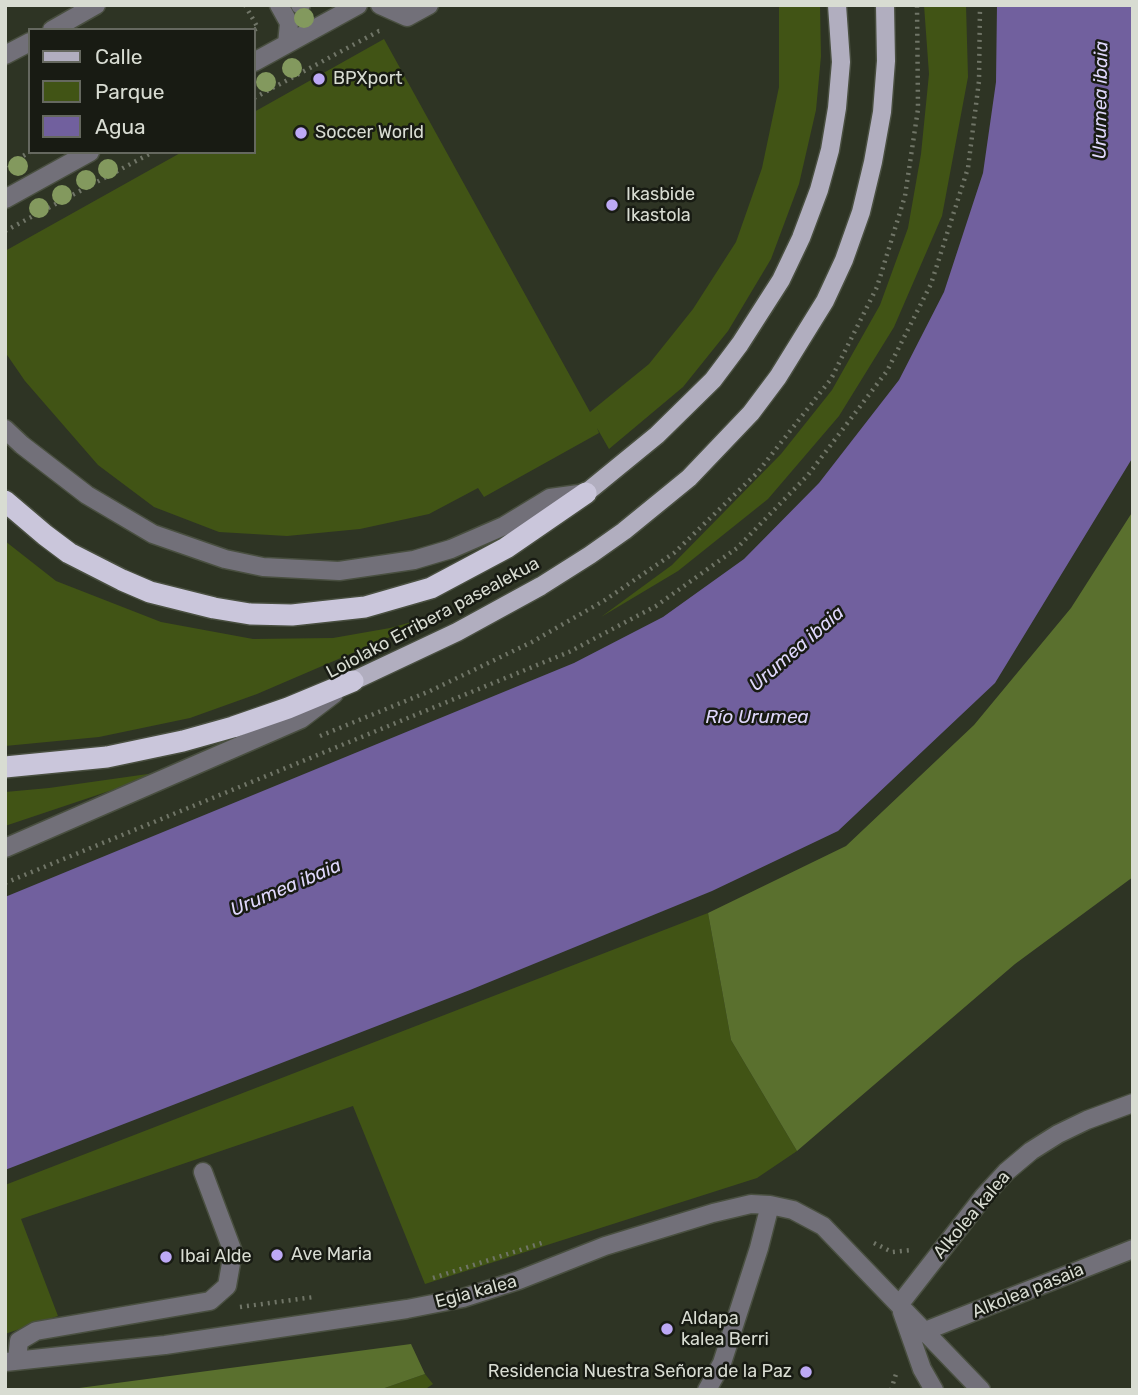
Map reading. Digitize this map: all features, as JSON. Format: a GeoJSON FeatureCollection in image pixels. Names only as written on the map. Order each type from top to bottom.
{"type":"FeatureCollection","features":[{"type":"Feature","properties":{"kind":"highway"},"geometry":{"type":"LineString","coordinates":[[5,501],[45,536],[95,567],[150,592],[250,614],[292,615],[341,610],[401,598],[431,588],[465,572],[548,521],[586,493]]}},
{"type":"Feature","properties":{"kind":"highway"},"geometry":{"type":"LineString","coordinates":[[5,767],[107,757],[183,741],[288,708],[353,681]]}},
{"type":"Feature","properties":{"kind":"main road"},"geometry":{"type":"LineString","coordinates":[[586,493],[657,435],[712,380],[740,344],[781,280],[810,214],[830,150],[841,62],[837,5]]}},
{"type":"Feature","properties":{"kind":"main road","name":"Loiolako Erribera pasealekua"},"geometry":{"type":"LineString","coordinates":[[353,681],[457,632],[541,586],[590,555],[689,478],[751,413],[778,377],[825,301],[844,260],[861,212],[882,112],[886,61],[885,5]]}},
{"type":"Feature","properties":{"kind":"street"},"geometry":{"type":"LineString","coordinates":[[56,28],[96,5]]}},
{"type":"Feature","properties":{"kind":"street"},"geometry":{"type":"LineString","coordinates":[[279,5],[289,23],[287,44]]}},
{"type":"Feature","properties":{"kind":"street"},"geometry":{"type":"LineString","coordinates":[[256,61],[358,5]]}},
{"type":"Feature","properties":{"kind":"street"},"geometry":{"type":"LineString","coordinates":[[380,5],[407,17],[429,5]]}},
{"type":"Feature","properties":{"kind":"street"},"geometry":{"type":"LineString","coordinates":[[5,55],[28,43]]}},
{"type":"Feature","properties":{"kind":"street"},"geometry":{"type":"LineString","coordinates":[[5,199],[86,154]]}},
{"type":"Feature","properties":{"kind":"street"},"geometry":{"type":"LineString","coordinates":[[5,429],[87,495],[153,534],[225,559],[263,567],[339,571],[414,560],[451,549],[504,526],[550,498],[586,493]]}},
{"type":"Feature","properties":{"kind":"street","name":"Loiolako Erribera pasealekua"},"geometry":{"type":"LineString","coordinates":[[5,848],[301,719],[353,681]]}},
{"type":"Feature","properties":{"kind":"street","name":"Alkolea kalea"},"geometry":{"type":"LineString","coordinates":[[899,1305],[968,1215],[1006,1172],[1031,1151],[1058,1134],[1087,1120],[1133,1104]]}},
{"type":"Feature","properties":{"kind":"street"},"geometry":{"type":"LineString","coordinates":[[11,1361],[19,1341],[36,1331],[210,1301],[227,1286],[233,1252],[203,1172]]}},
{"type":"Feature","properties":{"kind":"street","name":"Egia kalea"},"geometry":{"type":"LineString","coordinates":[[11,1361],[165,1345],[407,1309],[463,1298],[519,1280],[605,1246],[751,1204],[793,1210],[823,1226],[981,1390]]}},
{"type":"Feature","properties":{"kind":"street"},"geometry":{"type":"LineString","coordinates":[[707,1390],[722,1363],[770,1205]]}},
{"type":"Feature","properties":{"kind":"street","name":"Alkolea pasaia"},"geometry":{"type":"LineString","coordinates":[[925,1331],[1132,1250]]}},
{"type":"Feature","properties":{"kind":"street","name":"Egia kalea"},"geometry":{"type":"LineString","coordinates":[[899,1305],[922,1369],[934,1390]]}},
{"type":"Feature","properties":{"kind":"path"},"geometry":{"type":"LineString","coordinates":[[245,5],[258,28],[256,29]]}},
{"type":"Feature","properties":{"kind":"path"},"geometry":{"type":"LineString","coordinates":[[256,97],[379,31],[391,33]]}},
{"type":"Feature","properties":{"kind":"path"},"geometry":{"type":"LineString","coordinates":[[5,166],[28,153]]}},
{"type":"Feature","properties":{"kind":"path"},"geometry":{"type":"LineString","coordinates":[[5,232],[149,154]]}},
{"type":"Feature","properties":{"kind":"path"},"geometry":{"type":"LineString","coordinates":[[866,1236],[892,1252],[911,1251],[917,1246]]}},
{"type":"Feature","properties":{"kind":"path"},"geometry":{"type":"LineString","coordinates":[[421,1282],[553,1240]]}},
{"type":"Feature","properties":{"kind":"path"},"geometry":{"type":"LineString","coordinates":[[228,1309],[317,1296]]}},
{"type":"Feature","properties":{"kind":"path"},"geometry":{"type":"LineString","coordinates":[[891,1390],[898,1369]]}},
{"type":"Feature","properties":{"kind":"green space"},"geometry":{"type":"Polygon","coordinates":[[[779,5],[820,5],[821,56],[816,110],[799,184],[771,259],[728,331],[683,387],[609,449],[597,428],[599,433],[484,497],[478,488],[429,514],[360,529],[287,536],[219,532],[154,507],[98,465],[25,381],[5,352],[5,251],[178,154],[256,154],[256,111],[384,39],[590,412],[649,364],[693,309],[736,242],[762,168],[779,87],[779,5]]]}},
{"type":"Feature","properties":{"kind":"green space"},"geometry":{"type":"Polygon","coordinates":[[[924,5],[966,5],[968,77],[942,216],[894,327],[839,416],[768,499],[678,571],[601,617],[672,565],[781,454],[832,390],[880,305],[908,228],[921,154],[929,74],[924,5]]]}},
{"type":"Feature","properties":{"kind":"green space"},"geometry":{"type":"Polygon","coordinates":[[[1133,511],[1133,877],[1015,964],[797,1151],[731,1040],[708,913],[846,846],[974,725],[1071,608],[1133,511]]]}},
{"type":"Feature","properties":{"kind":"green space"},"geometry":{"type":"Polygon","coordinates":[[[5,541],[56,581],[161,622],[253,639],[333,638],[390,628],[448,612],[257,694],[190,718],[99,737],[5,746],[5,541]]]}},
{"type":"Feature","properties":{"kind":"green space"},"geometry":{"type":"Polygon","coordinates":[[[169,771],[5,826],[5,792],[169,771]]]}},
{"type":"Feature","properties":{"kind":"green space"},"geometry":{"type":"Polygon","coordinates":[[[708,913],[731,1040],[797,1151],[757,1178],[425,1284],[353,1106],[21,1219],[58,1316],[5,1334],[5,1185],[708,913]]]}},
{"type":"Feature","properties":{"kind":"green space"},"geometry":{"type":"Polygon","coordinates":[[[411,1344],[425,1374],[379,1390],[64,1390],[411,1344]]]}},
{"type":"Feature","properties":{"kind":"green space"},"geometry":{"type":"Polygon","coordinates":[[[425,1374],[433,1384],[424,1390],[379,1390],[425,1374]]]}},
{"type":"Feature","properties":{"kind":"water","name":"Río Urumea"},"geometry":{"type":"Polygon","coordinates":[[[997,5],[1133,5],[1133,457],[995,683],[838,831],[712,891],[470,990],[5,1170],[5,897],[574,663],[663,617],[744,559],[819,483],[899,380],[944,292],[983,173],[996,82],[997,5]]]}},
{"type":"Feature","properties":{"kind":"place","name":"BPXport"},"geometry":{"type":"Point","coordinates":[319,79]}},
{"type":"Feature","properties":{"kind":"place","name":"Soccer World"},"geometry":{"type":"Point","coordinates":[301,133]}},
{"type":"Feature","properties":{"kind":"place","name":"Ikasbide Ikastola"},"geometry":{"type":"Point","coordinates":[612,205]}},
{"type":"Feature","properties":{"kind":"place","name":"Ave Maria"},"geometry":{"type":"Point","coordinates":[277,1255]}},
{"type":"Feature","properties":{"kind":"place","name":"Ibai Alde"},"geometry":{"type":"Point","coordinates":[166,1257]}},
{"type":"Feature","properties":{"kind":"place","name":"Aldapa kalea Berri"},"geometry":{"type":"Point","coordinates":[667,1329]}},
{"type":"Feature","properties":{"kind":"place","name":"Residencia Nuestra Señora de la Paz"},"geometry":{"type":"Point","coordinates":[806,1372]}},
{"type":"Feature","properties":{"kind":"water label","name":"Urumea ibaia"},"geometry":{"type":"Point","coordinates":[1101,100]}},
{"type":"Feature","properties":{"kind":"water label","name":"Urumea ibaia"},"geometry":{"type":"Point","coordinates":[797,649]}},
{"type":"Feature","properties":{"kind":"water label","name":"Urumea ibaia"},"geometry":{"type":"Point","coordinates":[286,888]}}]}
